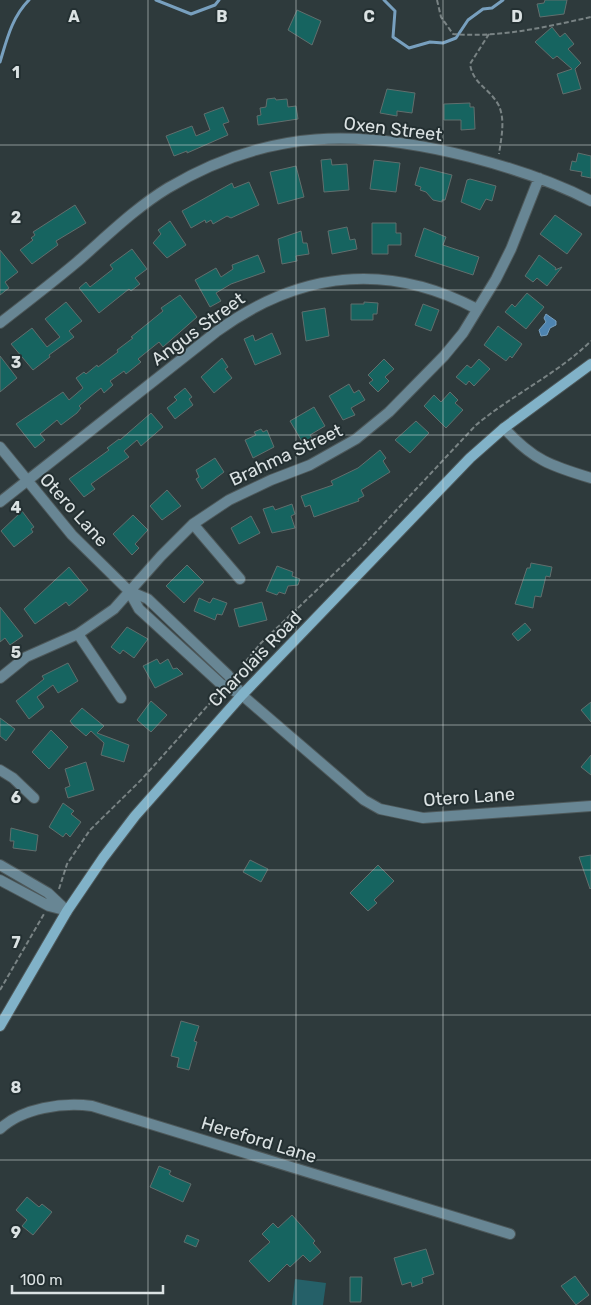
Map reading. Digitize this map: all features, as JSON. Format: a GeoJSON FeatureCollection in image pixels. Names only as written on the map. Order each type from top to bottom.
{"type":"FeatureCollection","features":[{"type":"Feature","properties":{"kind":"street","name":"Oxen Street"},"geometry":{"type":"LineString","coordinates":[[0,323],[136,211],[167,189],[233,157],[298,141],[335,137],[411,143],[498,165],[539,178],[591,200]]}},
{"type":"Feature","properties":{"kind":"street","name":"Brahma Street"},"geometry":{"type":"LineString","coordinates":[[0,678],[26,657],[78,634],[114,609],[128,591],[193,524],[229,500],[271,480],[310,465],[356,439],[389,412],[444,356],[478,310],[511,249],[539,178]]}},
{"type":"Feature","properties":{"kind":"street","name":"Angus Street"},"geometry":{"type":"LineString","coordinates":[[0,502],[216,332],[244,311],[274,296],[305,286],[334,281],[380,280],[438,291],[478,310]]}},
{"type":"Feature","properties":{"kind":"street","name":"Charolais Road"},"geometry":{"type":"LineString","coordinates":[[0,1026],[68,911],[103,858],[135,816],[242,695],[470,458],[504,428],[591,364]]}},
{"type":"Feature","properties":{"kind":"street"},"geometry":{"type":"LineString","coordinates":[[504,428],[518,444],[548,465],[591,478]]}},
{"type":"Feature","properties":{"kind":"street","name":"Otero Lane"},"geometry":{"type":"LineString","coordinates":[[0,447],[72,535],[128,591],[139,609],[221,684],[242,695],[364,800],[380,809],[423,818],[591,806]]}},
{"type":"Feature","properties":{"kind":"street"},"geometry":{"type":"LineString","coordinates":[[193,524],[240,579]]}},
{"type":"Feature","properties":{"kind":"street"},"geometry":{"type":"LineString","coordinates":[[78,634],[121,698]]}},
{"type":"Feature","properties":{"kind":"street"},"geometry":{"type":"LineString","coordinates":[[0,770],[34,798]]}},
{"type":"Feature","properties":{"kind":"street"},"geometry":{"type":"LineString","coordinates":[[0,865],[48,893],[68,911]]}},
{"type":"Feature","properties":{"kind":"street"},"geometry":{"type":"LineString","coordinates":[[0,880],[48,906],[68,911]]}},
{"type":"Feature","properties":{"kind":"street","name":"Hereford Lane"},"geometry":{"type":"LineString","coordinates":[[0,1129],[9,1121],[44,1108],[79,1104],[92,1106],[510,1234]]}},
{"type":"Feature","properties":{"kind":"path"},"geometry":{"type":"LineString","coordinates":[[437,0],[441,17],[453,34],[489,34],[542,28],[591,17]]}},
{"type":"Feature","properties":{"kind":"path"},"geometry":{"type":"LineString","coordinates":[[489,34],[470,64],[472,76],[499,106],[502,124],[498,165]]}},
{"type":"Feature","properties":{"kind":"shaded area"},"geometry":{"type":"Polygon","coordinates":[[[546,314],[556,321],[556,325],[550,328],[547,335],[541,336],[539,330],[546,322],[544,318],[546,314]]]}},
{"type":"Feature","properties":{"kind":"shaded area"},"geometry":{"type":"Polygon","coordinates":[[[295,1279],[326,1283],[323,1305],[292,1305],[295,1279]]]}},
{"type":"Feature","properties":{"kind":"building"},"geometry":{"type":"Polygon","coordinates":[[[545,0],[567,0],[564,14],[540,17],[537,4],[544,3],[545,0]]]}},
{"type":"Feature","properties":{"kind":"building"},"geometry":{"type":"Polygon","coordinates":[[[297,10],[321,21],[312,45],[288,30],[297,10]]]}},
{"type":"Feature","properties":{"kind":"building"},"geometry":{"type":"Polygon","coordinates":[[[552,27],[560,37],[565,33],[574,44],[568,49],[581,63],[575,69],[581,89],[563,94],[557,74],[572,69],[557,56],[553,59],[535,42],[552,27]]]}},
{"type":"Feature","properties":{"kind":"building"},"geometry":{"type":"Polygon","coordinates":[[[387,89],[415,93],[412,113],[397,111],[397,116],[380,113],[387,89]]]}},
{"type":"Feature","properties":{"kind":"building"},"geometry":{"type":"Polygon","coordinates":[[[275,98],[276,100],[287,99],[288,107],[296,106],[298,119],[258,125],[257,116],[261,115],[260,108],[266,107],[267,99],[275,98]]]}},
{"type":"Feature","properties":{"kind":"building"},"geometry":{"type":"Polygon","coordinates":[[[470,103],[470,107],[474,107],[475,129],[461,130],[461,120],[444,120],[444,104],[470,103]]]}},
{"type":"Feature","properties":{"kind":"building"},"geometry":{"type":"Polygon","coordinates":[[[223,107],[229,122],[223,124],[228,135],[187,153],[187,151],[174,156],[166,136],[192,126],[196,136],[210,130],[204,114],[223,107]]]}},
{"type":"Feature","properties":{"kind":"building"},"geometry":{"type":"Polygon","coordinates":[[[578,153],[591,156],[591,178],[581,176],[582,172],[570,170],[572,161],[576,162],[578,153]]]}},
{"type":"Feature","properties":{"kind":"building"},"geometry":{"type":"Polygon","coordinates":[[[331,159],[332,165],[347,164],[349,190],[324,192],[321,160],[331,159]]]}},
{"type":"Feature","properties":{"kind":"building"},"geometry":{"type":"Polygon","coordinates":[[[374,160],[400,163],[396,192],[370,189],[374,160]]]}},
{"type":"Feature","properties":{"kind":"building"},"geometry":{"type":"Polygon","coordinates":[[[296,166],[304,197],[278,204],[270,172],[296,166]]]}},
{"type":"Feature","properties":{"kind":"building"},"geometry":{"type":"Polygon","coordinates":[[[420,167],[452,175],[445,200],[442,200],[442,202],[433,200],[426,192],[420,190],[421,187],[415,185],[420,167]]]}},
{"type":"Feature","properties":{"kind":"building"},"geometry":{"type":"Polygon","coordinates":[[[470,179],[496,186],[492,201],[486,199],[480,210],[461,202],[467,180],[470,179]]]}},
{"type":"Feature","properties":{"kind":"building"},"geometry":{"type":"Polygon","coordinates":[[[249,182],[259,205],[231,218],[227,216],[213,224],[211,220],[206,223],[205,220],[191,228],[182,211],[232,183],[234,188],[249,182]]]}},
{"type":"Feature","properties":{"kind":"building"},"geometry":{"type":"Polygon","coordinates":[[[75,205],[86,223],[56,241],[58,245],[32,264],[20,250],[33,240],[31,238],[35,235],[33,232],[75,205]]]}},
{"type":"Feature","properties":{"kind":"building"},"geometry":{"type":"Polygon","coordinates":[[[555,215],[582,234],[567,254],[540,234],[555,215]]]}},
{"type":"Feature","properties":{"kind":"building"},"geometry":{"type":"Polygon","coordinates":[[[170,221],[186,245],[167,258],[153,243],[161,234],[158,230],[170,221]]]}},
{"type":"Feature","properties":{"kind":"building"},"geometry":{"type":"Polygon","coordinates":[[[372,223],[396,223],[396,233],[401,233],[401,245],[388,245],[388,254],[372,254],[372,223]]]}},
{"type":"Feature","properties":{"kind":"building"},"geometry":{"type":"Polygon","coordinates":[[[347,227],[350,240],[355,239],[357,249],[332,254],[328,231],[347,227]]]}},
{"type":"Feature","properties":{"kind":"building"},"geometry":{"type":"Polygon","coordinates":[[[424,228],[446,237],[443,245],[479,257],[473,275],[415,256],[424,228]]]}},
{"type":"Feature","properties":{"kind":"building"},"geometry":{"type":"Polygon","coordinates":[[[301,231],[303,243],[307,243],[309,254],[296,256],[297,261],[282,264],[278,239],[301,231]]]}},
{"type":"Feature","properties":{"kind":"building"},"geometry":{"type":"Polygon","coordinates":[[[132,249],[147,269],[135,278],[140,284],[131,291],[129,289],[99,313],[79,288],[86,282],[90,287],[113,269],[110,265],[132,249]]]}},
{"type":"Feature","properties":{"kind":"building"},"geometry":{"type":"Polygon","coordinates":[[[0,250],[18,272],[5,282],[9,288],[0,295],[0,250]]]}},
{"type":"Feature","properties":{"kind":"building"},"geometry":{"type":"Polygon","coordinates":[[[258,255],[265,272],[231,284],[216,293],[221,301],[210,307],[195,280],[216,268],[221,277],[233,269],[232,265],[258,255]]]}},
{"type":"Feature","properties":{"kind":"building"},"geometry":{"type":"Polygon","coordinates":[[[539,255],[556,268],[555,270],[562,267],[547,286],[537,278],[533,282],[525,276],[539,255]]]}},
{"type":"Feature","properties":{"kind":"building"},"geometry":{"type":"Polygon","coordinates":[[[527,293],[544,307],[526,329],[505,312],[512,304],[515,307],[527,293]]]}},
{"type":"Feature","properties":{"kind":"building"},"geometry":{"type":"Polygon","coordinates":[[[180,295],[197,317],[163,347],[159,342],[138,359],[141,362],[126,374],[124,371],[110,381],[113,385],[104,393],[101,388],[79,406],[81,408],[77,413],[61,425],[57,420],[40,434],[45,440],[35,448],[16,424],[63,392],[69,400],[83,388],[76,378],[84,372],[86,374],[97,365],[98,367],[118,352],[117,350],[133,338],[131,337],[163,311],[161,308],[180,295]]]}},
{"type":"Feature","properties":{"kind":"building"},"geometry":{"type":"Polygon","coordinates":[[[66,302],[82,321],[69,331],[74,337],[49,355],[50,357],[33,370],[11,344],[32,328],[47,347],[60,337],[45,319],[66,302]]]}},
{"type":"Feature","properties":{"kind":"building"},"geometry":{"type":"Polygon","coordinates":[[[364,302],[378,303],[377,314],[373,314],[373,320],[351,320],[351,304],[364,304],[364,302]]]}},
{"type":"Feature","properties":{"kind":"building"},"geometry":{"type":"Polygon","coordinates":[[[423,304],[439,310],[431,331],[415,325],[423,304]]]}},
{"type":"Feature","properties":{"kind":"building"},"geometry":{"type":"Polygon","coordinates":[[[325,308],[329,336],[306,341],[302,312],[325,308]]]}},
{"type":"Feature","properties":{"kind":"building"},"geometry":{"type":"Polygon","coordinates":[[[498,326],[522,344],[512,358],[510,356],[506,361],[484,345],[498,326]]]}},
{"type":"Feature","properties":{"kind":"building"},"geometry":{"type":"Polygon","coordinates":[[[272,333],[281,354],[255,365],[244,339],[253,335],[255,341],[272,333]]]}},
{"type":"Feature","properties":{"kind":"building"},"geometry":{"type":"Polygon","coordinates":[[[0,356],[17,378],[0,392],[0,356]]]}},
{"type":"Feature","properties":{"kind":"building"},"geometry":{"type":"Polygon","coordinates":[[[222,358],[228,367],[225,369],[232,378],[214,393],[201,377],[222,358]]]}},
{"type":"Feature","properties":{"kind":"building"},"geometry":{"type":"Polygon","coordinates":[[[384,359],[394,369],[385,377],[389,381],[378,392],[369,383],[373,380],[368,375],[384,359]]]}},
{"type":"Feature","properties":{"kind":"building"},"geometry":{"type":"Polygon","coordinates":[[[479,359],[490,369],[474,386],[469,381],[466,385],[456,377],[467,365],[471,368],[479,359]]]}},
{"type":"Feature","properties":{"kind":"building"},"geometry":{"type":"Polygon","coordinates":[[[349,384],[354,393],[359,390],[365,400],[351,408],[355,415],[343,420],[329,396],[349,384]]]}},
{"type":"Feature","properties":{"kind":"building"},"geometry":{"type":"Polygon","coordinates":[[[185,388],[192,397],[189,399],[193,405],[175,419],[167,408],[177,400],[174,397],[185,388]]]}},
{"type":"Feature","properties":{"kind":"building"},"geometry":{"type":"Polygon","coordinates":[[[450,392],[458,400],[455,403],[463,410],[446,428],[424,406],[434,395],[441,402],[450,392]]]}},
{"type":"Feature","properties":{"kind":"building"},"geometry":{"type":"Polygon","coordinates":[[[314,407],[325,426],[310,435],[313,440],[304,445],[290,421],[314,407]]]}},
{"type":"Feature","properties":{"kind":"building"},"geometry":{"type":"Polygon","coordinates":[[[151,413],[163,427],[141,446],[137,440],[124,451],[129,457],[91,484],[95,489],[84,497],[69,479],[109,450],[107,448],[120,440],[151,413]]]}},
{"type":"Feature","properties":{"kind":"building"},"geometry":{"type":"Polygon","coordinates":[[[416,421],[429,433],[410,453],[395,440],[416,421]]]}},
{"type":"Feature","properties":{"kind":"building"},"geometry":{"type":"Polygon","coordinates":[[[261,429],[263,432],[267,430],[274,447],[253,458],[245,440],[256,435],[254,432],[261,429]]]}},
{"type":"Feature","properties":{"kind":"building"},"geometry":{"type":"Polygon","coordinates":[[[380,450],[386,458],[383,461],[390,472],[361,490],[364,496],[358,499],[359,501],[314,517],[310,505],[305,507],[301,496],[333,485],[331,481],[358,468],[380,450]]]}},
{"type":"Feature","properties":{"kind":"building"},"geometry":{"type":"Polygon","coordinates":[[[215,458],[224,472],[202,489],[196,479],[199,477],[196,470],[215,458]]]}},
{"type":"Feature","properties":{"kind":"building"},"geometry":{"type":"Polygon","coordinates":[[[167,490],[181,506],[162,520],[150,506],[167,490]]]}},
{"type":"Feature","properties":{"kind":"building"},"geometry":{"type":"Polygon","coordinates":[[[292,504],[295,514],[291,516],[295,528],[272,533],[263,509],[273,506],[275,510],[292,504]]]}},
{"type":"Feature","properties":{"kind":"building"},"geometry":{"type":"Polygon","coordinates":[[[22,511],[34,527],[31,529],[33,532],[14,547],[1,531],[22,511]]]}},
{"type":"Feature","properties":{"kind":"building"},"geometry":{"type":"Polygon","coordinates":[[[133,515],[148,530],[135,544],[139,548],[132,555],[113,534],[133,515]]]}},
{"type":"Feature","properties":{"kind":"building"},"geometry":{"type":"Polygon","coordinates":[[[251,516],[260,533],[239,544],[231,528],[251,516]]]}},
{"type":"Feature","properties":{"kind":"building"},"geometry":{"type":"Polygon","coordinates":[[[531,563],[552,567],[550,577],[546,576],[541,597],[535,596],[533,608],[515,604],[527,568],[530,568],[531,563]]]}},
{"type":"Feature","properties":{"kind":"building"},"geometry":{"type":"Polygon","coordinates":[[[187,565],[204,582],[184,603],[166,586],[187,565]]]}},
{"type":"Feature","properties":{"kind":"building"},"geometry":{"type":"Polygon","coordinates":[[[277,566],[293,572],[292,576],[300,579],[298,585],[288,586],[285,594],[279,592],[277,595],[266,591],[277,566]]]}},
{"type":"Feature","properties":{"kind":"building"},"geometry":{"type":"Polygon","coordinates":[[[69,567],[88,590],[69,606],[66,602],[35,624],[24,609],[69,567]]]}},
{"type":"Feature","properties":{"kind":"building"},"geometry":{"type":"Polygon","coordinates":[[[199,598],[210,603],[213,598],[227,603],[222,615],[217,614],[215,620],[194,611],[199,598]]]}},
{"type":"Feature","properties":{"kind":"building"},"geometry":{"type":"Polygon","coordinates":[[[262,602],[267,620],[239,627],[234,609],[262,602]]]}},
{"type":"Feature","properties":{"kind":"building"},"geometry":{"type":"Polygon","coordinates":[[[0,607],[23,636],[10,645],[5,638],[0,642],[0,607]]]}},
{"type":"Feature","properties":{"kind":"building"},"geometry":{"type":"Polygon","coordinates":[[[525,623],[531,630],[518,641],[512,634],[525,623]]]}},
{"type":"Feature","properties":{"kind":"building"},"geometry":{"type":"Polygon","coordinates":[[[127,627],[148,639],[134,658],[123,650],[120,654],[111,647],[127,627]]]}},
{"type":"Feature","properties":{"kind":"building"},"geometry":{"type":"Polygon","coordinates":[[[157,659],[160,664],[168,659],[173,669],[177,668],[183,674],[155,688],[143,666],[157,659]]]}},
{"type":"Feature","properties":{"kind":"building"},"geometry":{"type":"Polygon","coordinates":[[[68,663],[78,681],[58,693],[53,685],[37,697],[44,707],[29,719],[16,701],[44,679],[42,676],[68,663]]]}},
{"type":"Feature","properties":{"kind":"building"},"geometry":{"type":"Polygon","coordinates":[[[151,701],[167,715],[151,732],[137,720],[151,701]]]}},
{"type":"Feature","properties":{"kind":"building"},"geometry":{"type":"Polygon","coordinates":[[[591,702],[591,722],[581,710],[591,702]]]}},
{"type":"Feature","properties":{"kind":"building"},"geometry":{"type":"Polygon","coordinates":[[[82,708],[104,726],[97,733],[129,745],[124,762],[101,755],[104,743],[91,731],[86,736],[73,725],[70,721],[82,708]]]}},
{"type":"Feature","properties":{"kind":"building"},"geometry":{"type":"Polygon","coordinates":[[[0,718],[15,729],[6,741],[0,736],[0,718]]]}},
{"type":"Feature","properties":{"kind":"building"},"geometry":{"type":"Polygon","coordinates":[[[51,730],[68,747],[49,769],[32,752],[51,730]]]}},
{"type":"Feature","properties":{"kind":"building"},"geometry":{"type":"Polygon","coordinates":[[[591,755],[591,775],[581,767],[591,755]]]}},
{"type":"Feature","properties":{"kind":"building"},"geometry":{"type":"Polygon","coordinates":[[[86,762],[94,790],[68,798],[65,788],[70,786],[65,769],[86,762]]]}},
{"type":"Feature","properties":{"kind":"building"},"geometry":{"type":"Polygon","coordinates":[[[63,803],[74,811],[71,814],[81,822],[70,837],[66,833],[63,837],[49,827],[63,803]]]}},
{"type":"Feature","properties":{"kind":"building"},"geometry":{"type":"Polygon","coordinates":[[[11,828],[38,835],[36,851],[13,848],[14,841],[10,841],[11,828]]]}},
{"type":"Feature","properties":{"kind":"building"},"geometry":{"type":"Polygon","coordinates":[[[591,855],[591,888],[590,889],[579,857],[591,855]]]}},
{"type":"Feature","properties":{"kind":"building"},"geometry":{"type":"Polygon","coordinates":[[[250,860],[268,869],[261,882],[243,872],[250,860]]]}},
{"type":"Feature","properties":{"kind":"building"},"geometry":{"type":"Polygon","coordinates":[[[378,865],[394,881],[374,900],[377,903],[368,911],[350,893],[378,865]]]}},
{"type":"Feature","properties":{"kind":"building"},"geometry":{"type":"Polygon","coordinates":[[[181,1021],[199,1026],[194,1041],[197,1042],[189,1070],[177,1067],[179,1058],[171,1056],[181,1021]]]}},
{"type":"Feature","properties":{"kind":"building"},"geometry":{"type":"Polygon","coordinates":[[[159,1166],[171,1171],[169,1174],[172,1176],[191,1184],[183,1202],[150,1187],[159,1166]]]}},
{"type":"Feature","properties":{"kind":"building"},"geometry":{"type":"Polygon","coordinates":[[[27,1197],[39,1207],[42,1204],[52,1212],[33,1235],[22,1226],[27,1220],[16,1210],[27,1197]]]}},
{"type":"Feature","properties":{"kind":"building"},"geometry":{"type":"Polygon","coordinates":[[[292,1215],[315,1241],[313,1243],[321,1252],[310,1262],[303,1255],[290,1267],[287,1264],[269,1282],[249,1261],[270,1242],[262,1234],[273,1223],[278,1228],[292,1215]]]}},
{"type":"Feature","properties":{"kind":"building"},"geometry":{"type":"Polygon","coordinates":[[[187,1235],[199,1240],[196,1247],[184,1242],[187,1235]]]}},
{"type":"Feature","properties":{"kind":"building"},"geometry":{"type":"Polygon","coordinates":[[[426,1249],[434,1274],[422,1278],[423,1283],[412,1287],[411,1282],[402,1285],[394,1258],[426,1249]]]}},
{"type":"Feature","properties":{"kind":"building"},"geometry":{"type":"Polygon","coordinates":[[[575,1276],[589,1295],[576,1305],[561,1286],[575,1276]]]}},
{"type":"Feature","properties":{"kind":"building"},"geometry":{"type":"Polygon","coordinates":[[[350,1277],[362,1277],[361,1302],[350,1302],[350,1277]]]}},
{"type":"Feature","properties":{"kind":"waterway"},"geometry":{"type":"LineString","coordinates":[[0,62],[14,21],[29,0]]}},
{"type":"Feature","properties":{"kind":"waterway"},"geometry":{"type":"LineString","coordinates":[[156,0],[191,14],[215,5],[219,0]]}},
{"type":"Feature","properties":{"kind":"waterway"},"geometry":{"type":"LineString","coordinates":[[384,0],[395,11],[393,37],[409,48],[430,42],[443,43],[456,38],[468,20],[483,9],[492,8],[503,0]]}}]}
